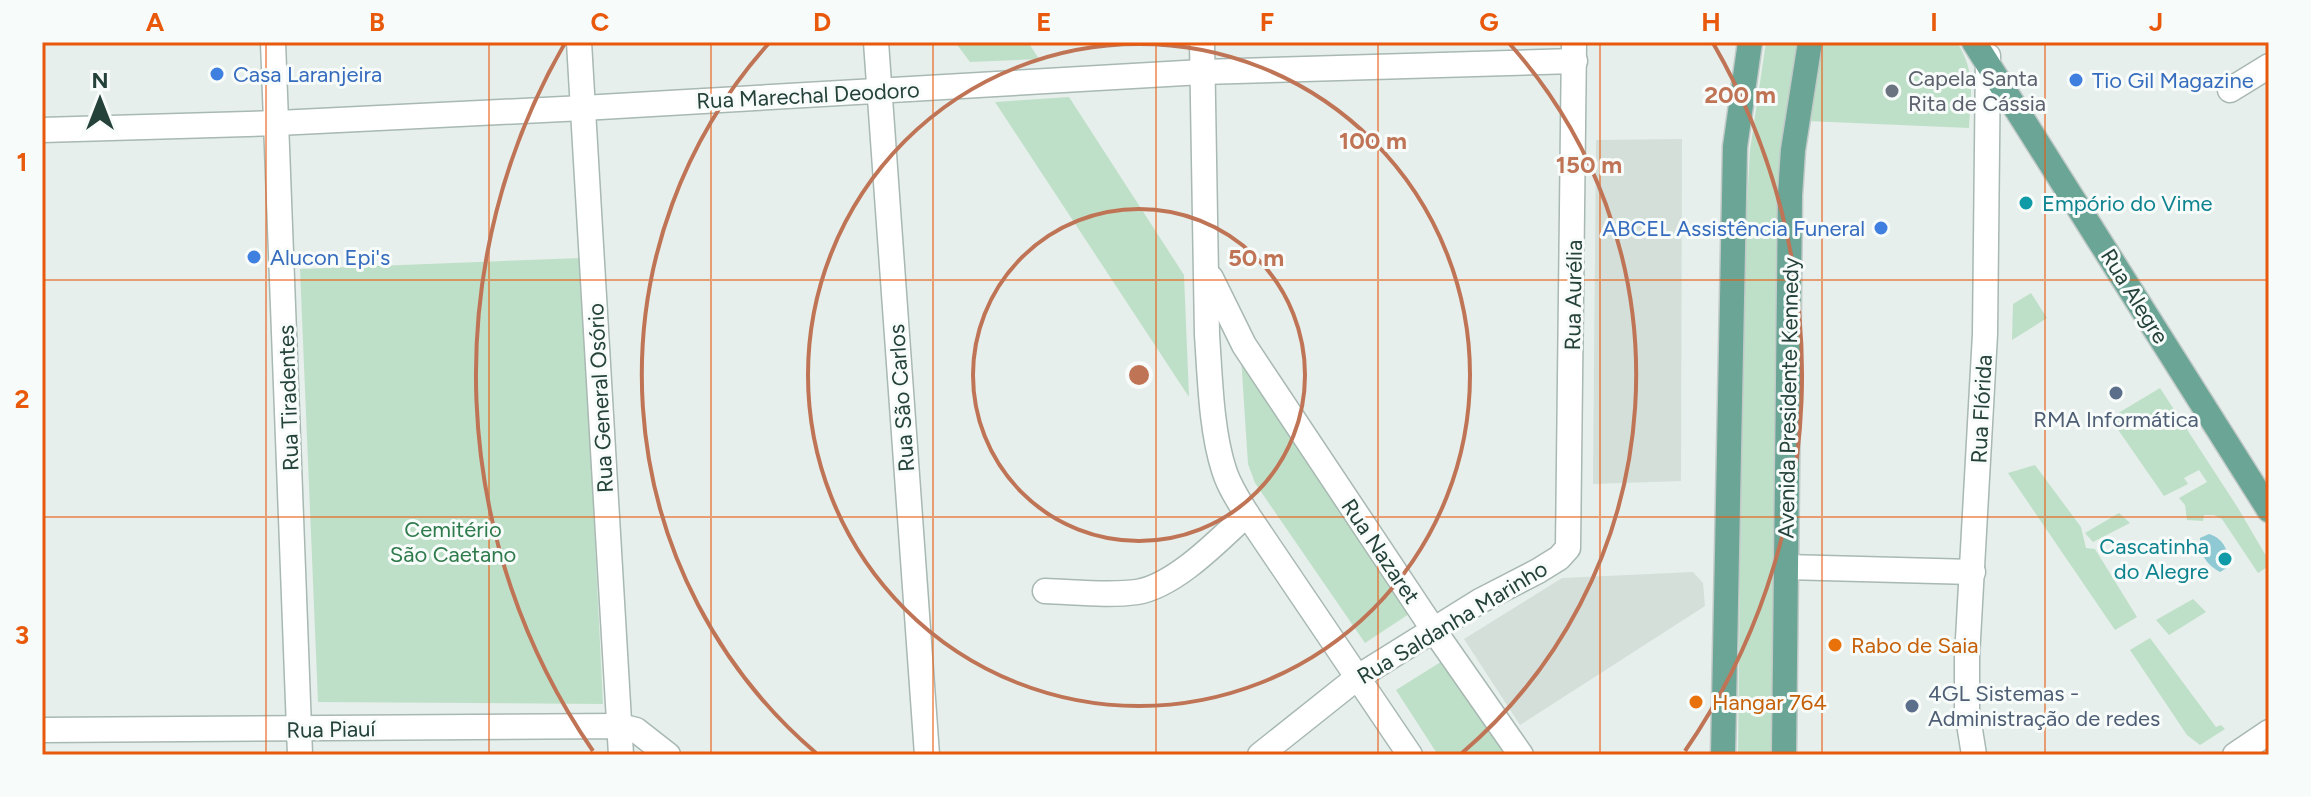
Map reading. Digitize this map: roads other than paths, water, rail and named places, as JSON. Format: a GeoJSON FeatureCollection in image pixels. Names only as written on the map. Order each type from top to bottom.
{"type":"FeatureCollection","features":[{"type":"Feature","properties":{"kind":"main road"},"geometry":{"type":"LineString","coordinates":[[1723,755],[1735,147],[1750,42]]}},
{"type":"Feature","properties":{"kind":"main road","name":"Avenida Presidente Kennedy"},"geometry":{"type":"LineString","coordinates":[[1784,755],[1790,195],[1810,42]]}},
{"type":"Feature","properties":{"kind":"main road","name":"Rua Alegre"},"geometry":{"type":"LineString","coordinates":[[1983,49],[2269,510]]}},
{"type":"Feature","properties":{"kind":"street","name":"Rua Tiradentes"},"geometry":{"type":"LineString","coordinates":[[273,42],[300,755]]}},
{"type":"Feature","properties":{"kind":"street","name":"Rua General Osório"},"geometry":{"type":"LineString","coordinates":[[579,42],[621,755]]}},
{"type":"Feature","properties":{"kind":"street","name":"Rua São Carlos"},"geometry":{"type":"LineString","coordinates":[[876,42],[927,755]]}},
{"type":"Feature","properties":{"kind":"street"},"geometry":{"type":"LineString","coordinates":[[1202,42],[1210,373],[1223,468],[1247,514],[1410,755]]}},
{"type":"Feature","properties":{"kind":"street","name":"Rua Flórida"},"geometry":{"type":"LineString","coordinates":[[1974,755],[1967,711],[1967,657],[1985,334],[1983,49]]}},
{"type":"Feature","properties":{"kind":"street","name":"Rua Marechal Deodoro"},"geometry":{"type":"LineString","coordinates":[[42,130],[278,123],[583,108],[1575,51]]}},
{"type":"Feature","properties":{"kind":"street","name":"Rua Aurélia"},"geometry":{"type":"LineString","coordinates":[[1568,548],[1575,51]]}},
{"type":"Feature","properties":{"kind":"street"},"geometry":{"type":"LineString","coordinates":[[2230,90],[2269,66]]}},
{"type":"Feature","properties":{"kind":"street","name":"Rua Nazaret"},"geometry":{"type":"LineString","coordinates":[[1205,264],[1244,345],[1521,755]]}},
{"type":"Feature","properties":{"kind":"street"},"geometry":{"type":"LineString","coordinates":[[1210,373],[1217,359],[1225,352],[1244,345]]}},
{"type":"Feature","properties":{"kind":"street"},"geometry":{"type":"LineString","coordinates":[[1045,591],[1121,593],[1140,592],[1156,586],[1216,543],[1247,514]]}},
{"type":"Feature","properties":{"kind":"street","name":"Rua Saldanha Marinho"},"geometry":{"type":"LineString","coordinates":[[1272,751],[1358,677],[1433,629],[1538,571],[1559,558],[1568,548]]}},
{"type":"Feature","properties":{"kind":"street"},"geometry":{"type":"LineString","coordinates":[[1786,567],[1973,572]]}},
{"type":"Feature","properties":{"kind":"street"},"geometry":{"type":"LineString","coordinates":[[620,726],[636,730],[668,755]]}},
{"type":"Feature","properties":{"kind":"street","name":"Rua Piauí"},"geometry":{"type":"LineString","coordinates":[[42,730],[620,726]]}},
{"type":"Feature","properties":{"kind":"street"},"geometry":{"type":"LineString","coordinates":[[2235,755],[2269,732]]}},
{"type":"Feature","properties":{"kind":"water"},"geometry":{"type":"Polygon","coordinates":[[[2209,534],[2222,543],[2228,556],[2230,566],[2220,572],[2202,554],[2200,538],[2209,534]]]}},
{"type":"Feature","properties":{"kind":"place","name":"Casa Laranjeira"},"geometry":{"type":"Point","coordinates":[217,74]}},
{"type":"Feature","properties":{"kind":"place","name":"Tio Gil Magazine"},"geometry":{"type":"Point","coordinates":[2076,80]}},
{"type":"Feature","properties":{"kind":"place","name":"Capela Santa Rita de Cássia"},"geometry":{"type":"Point","coordinates":[1892,91]}},
{"type":"Feature","properties":{"kind":"place","name":"Empório do Vime"},"geometry":{"type":"Point","coordinates":[2026,203]}},
{"type":"Feature","properties":{"kind":"place","name":"ABCEL Assistência Funeral"},"geometry":{"type":"Point","coordinates":[1881,228]}},
{"type":"Feature","properties":{"kind":"place","name":"Alucon Epi's"},"geometry":{"type":"Point","coordinates":[254,257]}},
{"type":"Feature","properties":{"kind":"place","name":"RMA Informática"},"geometry":{"type":"Point","coordinates":[2116,393]}},
{"type":"Feature","properties":{"kind":"place","name":"Cascatinha do Alegre"},"geometry":{"type":"Point","coordinates":[2225,559]}},
{"type":"Feature","properties":{"kind":"place","name":"Rabo de Saia"},"geometry":{"type":"Point","coordinates":[1835,645]}},
{"type":"Feature","properties":{"kind":"place","name":"Hangar 764"},"geometry":{"type":"Point","coordinates":[1696,702]}},
{"type":"Feature","properties":{"kind":"place","name":"4GL Sistemas - Administração de redes"},"geometry":{"type":"Point","coordinates":[1912,706]}},
{"type":"Feature","properties":{"kind":"park label","name":"Cemitério São Caetano"},"geometry":{"type":"Point","coordinates":[453,542]}}]}
